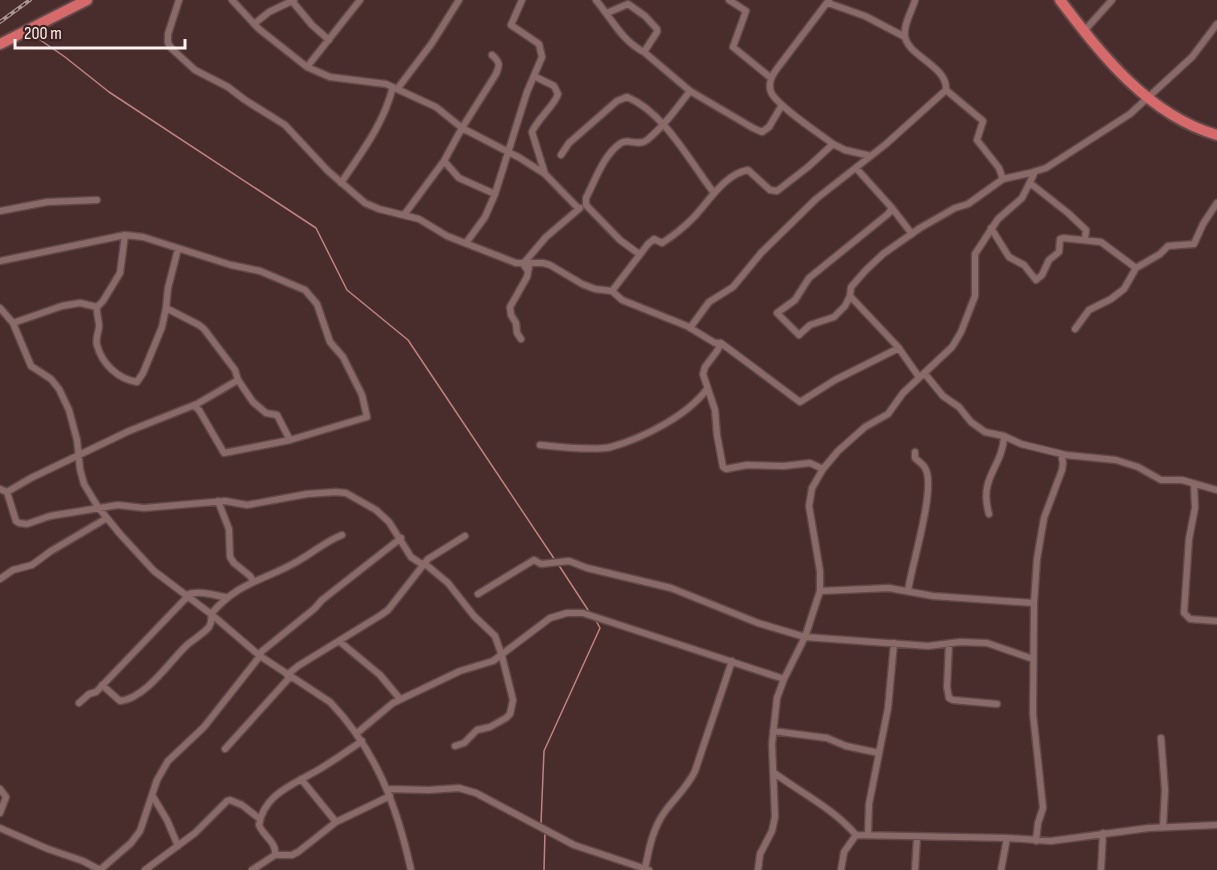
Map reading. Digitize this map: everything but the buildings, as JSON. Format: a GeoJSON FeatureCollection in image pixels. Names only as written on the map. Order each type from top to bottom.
{"type":"FeatureCollection","features":[{"type":"Feature","properties":{"kind":"highway"},"geometry":{"type":"LineString","coordinates":[[0,44],[87,0]]}},
{"type":"Feature","properties":{"kind":"highway"},"geometry":{"type":"LineString","coordinates":[[1060,0],[1123,77],[1172,114],[1217,135]]}},
{"type":"Feature","properties":{"kind":"street"},"geometry":{"type":"LineString","coordinates":[[180,0],[168,34],[168,43],[172,49],[195,70],[228,87],[244,100],[285,125],[341,183],[365,203],[419,219],[447,236],[523,264],[550,265],[582,284],[595,289],[612,291],[622,300],[690,328],[715,343],[721,343],[800,402],[835,380],[899,348]]}},
{"type":"Feature","properties":{"kind":"street"},"geometry":{"type":"LineString","coordinates":[[232,0],[254,24],[307,67],[330,77],[374,82],[395,88],[436,107],[462,128],[545,174],[579,209]]}},
{"type":"Feature","properties":{"kind":"street"},"geometry":{"type":"LineString","coordinates":[[307,67],[360,0]]}},
{"type":"Feature","properties":{"kind":"street"},"geometry":{"type":"LineString","coordinates":[[341,183],[379,124],[395,88],[432,43],[459,0]]}},
{"type":"Feature","properties":{"kind":"street"},"geometry":{"type":"LineString","coordinates":[[466,243],[485,217],[495,194],[527,92],[542,57],[539,44],[511,25],[522,0]]}},
{"type":"Feature","properties":{"kind":"street"},"geometry":{"type":"LineString","coordinates":[[596,0],[626,39],[690,91],[762,132],[769,127],[782,105]]}},
{"type":"Feature","properties":{"kind":"street"},"geometry":{"type":"LineString","coordinates":[[729,0],[746,10],[733,47],[771,78]]}},
{"type":"Feature","properties":{"kind":"street"},"geometry":{"type":"LineString","coordinates":[[904,37],[915,0]]}},
{"type":"Feature","properties":{"kind":"street"},"geometry":{"type":"LineString","coordinates":[[1085,30],[1112,0]]}},
{"type":"Feature","properties":{"kind":"street"},"geometry":{"type":"LineString","coordinates":[[254,24],[269,12],[293,1],[312,25],[329,40]]}},
{"type":"Feature","properties":{"kind":"street"},"geometry":{"type":"LineString","coordinates":[[872,156],[845,150],[832,144],[782,105],[771,93],[771,78],[828,2],[865,16],[904,37],[908,45],[944,78],[946,90],[983,121],[977,140],[999,168],[1003,178]]}},
{"type":"Feature","properties":{"kind":"street"},"geometry":{"type":"LineString","coordinates":[[607,13],[628,4],[645,16],[657,32],[644,52]]}},
{"type":"Feature","properties":{"kind":"street"},"geometry":{"type":"LineString","coordinates":[[892,208],[888,214],[809,278],[795,300],[777,313],[799,335],[810,325],[834,317],[845,306],[851,287],[857,278],[883,254],[912,234],[955,208],[975,200],[1003,178],[1046,168],[1130,114],[1192,57],[1217,24]]}},
{"type":"Feature","properties":{"kind":"street"},"geometry":{"type":"LineString","coordinates":[[404,215],[444,161],[498,69],[499,61],[492,55]]}},
{"type":"Feature","properties":{"kind":"street"},"geometry":{"type":"LineString","coordinates":[[534,76],[554,86],[558,94],[557,99],[543,113],[532,132],[545,174]]}},
{"type":"Feature","properties":{"kind":"street"},"geometry":{"type":"LineString","coordinates":[[690,328],[709,302],[733,287],[789,224],[816,199],[872,156],[946,90]]}},
{"type":"Feature","properties":{"kind":"street"},"geometry":{"type":"LineString","coordinates":[[639,254],[620,240],[586,205],[586,198],[604,162],[621,142],[645,142],[690,91]]}},
{"type":"Feature","properties":{"kind":"street"},"geometry":{"type":"LineString","coordinates":[[561,155],[569,143],[623,97],[634,99],[663,124],[714,193]]}},
{"type":"Feature","properties":{"kind":"street"},"geometry":{"type":"LineString","coordinates":[[612,291],[639,254],[654,239],[662,243],[682,229],[714,193],[737,175],[748,170],[770,190],[781,190],[832,144]]}},
{"type":"Feature","properties":{"kind":"street"},"geometry":{"type":"LineString","coordinates":[[444,161],[459,178],[495,194]]}},
{"type":"Feature","properties":{"kind":"street"},"geometry":{"type":"LineString","coordinates":[[856,168],[912,234]]}},
{"type":"Feature","properties":{"kind":"street"},"geometry":{"type":"LineString","coordinates":[[758,870],[760,854],[772,831],[776,817],[773,731],[777,698],[805,637],[820,591],[820,571],[809,506],[812,488],[823,469],[854,436],[888,414],[922,375],[947,353],[961,332],[975,296],[975,254],[1003,214],[1018,202],[1035,172]]}},
{"type":"Feature","properties":{"kind":"street"},"geometry":{"type":"LineString","coordinates":[[1030,183],[1086,230],[1085,239]]}},
{"type":"Feature","properties":{"kind":"street"},"geometry":{"type":"LineString","coordinates":[[0,211],[47,202],[98,200]]}},
{"type":"Feature","properties":{"kind":"street"},"geometry":{"type":"LineString","coordinates":[[1075,329],[1089,310],[1111,299],[1124,289],[1136,268],[1168,246],[1194,244],[1203,224],[1217,203]]}},
{"type":"Feature","properties":{"kind":"street"},"geometry":{"type":"LineString","coordinates":[[523,264],[546,237],[586,205]]}},
{"type":"Feature","properties":{"kind":"street"},"geometry":{"type":"LineString","coordinates":[[992,228],[1009,257],[1024,266],[1036,280],[1042,275],[1049,260],[1059,252],[1060,239],[1063,238],[1082,241],[1085,239],[1106,244],[1136,268]]}},
{"type":"Feature","properties":{"kind":"street"},"geometry":{"type":"LineString","coordinates":[[97,307],[120,273],[125,235]]}},
{"type":"Feature","properties":{"kind":"street"},"geometry":{"type":"LineString","coordinates":[[0,261],[125,235],[143,237],[279,277],[305,290],[318,304],[330,342],[343,357],[362,395],[367,417],[290,440],[224,453],[199,410],[194,406]]}},
{"type":"Feature","properties":{"kind":"street"},"geometry":{"type":"LineString","coordinates":[[97,307],[99,328],[96,343],[106,364],[112,371],[137,382],[143,374],[162,327],[168,288],[178,249]]}},
{"type":"Feature","properties":{"kind":"street"},"geometry":{"type":"LineString","coordinates":[[521,339],[517,333],[510,307],[532,263]]}},
{"type":"Feature","properties":{"kind":"street"},"geometry":{"type":"LineString","coordinates":[[523,264],[528,271]]}},
{"type":"Feature","properties":{"kind":"street"},"geometry":{"type":"LineString","coordinates":[[850,296],[942,396],[959,408],[976,427],[985,432],[1061,454],[1116,460],[1138,466],[1161,480],[1182,480],[1217,490]]}},
{"type":"Feature","properties":{"kind":"street"},"geometry":{"type":"LineString","coordinates":[[13,324],[62,306],[80,303],[97,307]]}},
{"type":"Feature","properties":{"kind":"street"},"geometry":{"type":"LineString","coordinates":[[0,308],[13,324],[32,366],[51,379],[59,389],[69,410],[84,484],[98,507],[154,571],[211,614],[260,656],[330,702],[357,733],[388,793],[405,841],[411,870]]}},
{"type":"Feature","properties":{"kind":"street"},"geometry":{"type":"LineString","coordinates":[[166,308],[199,325],[204,330],[235,370],[237,380],[240,380],[253,402],[266,413],[277,415],[290,440]]}},
{"type":"Feature","properties":{"kind":"street"},"geometry":{"type":"LineString","coordinates":[[721,343],[703,370],[706,389],[715,410],[722,464],[726,469],[747,465],[784,466],[810,463],[823,469]]}},
{"type":"Feature","properties":{"kind":"street"},"geometry":{"type":"LineString","coordinates":[[7,492],[129,431],[194,406],[237,380]]}},
{"type":"Feature","properties":{"kind":"street"},"geometry":{"type":"LineString","coordinates":[[540,445],[611,447],[672,420],[706,389]]}},
{"type":"Feature","properties":{"kind":"street"},"geometry":{"type":"LineString","coordinates":[[989,514],[986,502],[988,480],[1004,445],[1004,436]]}},
{"type":"Feature","properties":{"kind":"street"},"geometry":{"type":"LineString","coordinates":[[908,591],[910,571],[919,542],[928,479],[926,468],[915,458],[915,452]]}},
{"type":"Feature","properties":{"kind":"street"},"geometry":{"type":"LineString","coordinates":[[1036,842],[1038,823],[1043,808],[1033,714],[1034,603],[1040,537],[1044,518],[1062,470],[1061,454]]}},
{"type":"Feature","properties":{"kind":"street"},"geometry":{"type":"LineString","coordinates":[[1194,484],[1195,508],[1189,539],[1184,613],[1190,619],[1217,621]]}},
{"type":"Feature","properties":{"kind":"street"},"geometry":{"type":"LineString","coordinates":[[0,489],[7,492],[16,521],[22,524],[50,516],[118,505],[144,508],[218,501],[247,505],[307,494],[346,493],[376,510],[389,522],[411,557],[448,583],[474,616],[495,636],[513,700],[510,714],[490,727],[477,730],[464,742],[455,746]]}},
{"type":"Feature","properties":{"kind":"street"},"geometry":{"type":"LineString","coordinates":[[218,501],[229,529],[230,557],[234,564],[253,581]]}},
{"type":"Feature","properties":{"kind":"street"},"geometry":{"type":"LineString","coordinates":[[0,579],[13,570],[32,565],[107,518]]}},
{"type":"Feature","properties":{"kind":"street"},"geometry":{"type":"LineString","coordinates":[[102,685],[120,701],[125,701],[137,694],[210,626],[211,614],[225,597],[253,581],[297,562],[331,539],[342,535]]}},
{"type":"Feature","properties":{"kind":"street"},"geometry":{"type":"LineString","coordinates":[[225,749],[298,666],[388,610],[424,564],[465,536]]}},
{"type":"Feature","properties":{"kind":"street"},"geometry":{"type":"LineString","coordinates":[[0,828],[102,869],[131,843],[140,831],[157,780],[168,761],[196,735],[261,652],[322,600],[401,538]]}},
{"type":"Feature","properties":{"kind":"street"},"geometry":{"type":"LineString","coordinates":[[478,594],[534,560],[541,564],[569,561],[587,568],[671,588],[758,623],[805,637],[928,646],[960,642],[987,643],[1033,659]]}},
{"type":"Feature","properties":{"kind":"street"},"geometry":{"type":"LineString","coordinates":[[820,591],[879,588],[933,596],[1034,603]]}},
{"type":"Feature","properties":{"kind":"street"},"geometry":{"type":"LineString","coordinates":[[79,703],[102,685],[187,596],[193,593],[210,593],[225,597]]}},
{"type":"Feature","properties":{"kind":"street"},"geometry":{"type":"LineString","coordinates":[[357,733],[400,699],[460,671],[485,664],[502,656],[515,643],[550,618],[567,613],[583,613],[784,679]]}},
{"type":"Feature","properties":{"kind":"street"},"geometry":{"type":"LineString","coordinates":[[339,641],[380,675],[400,699]]}},
{"type":"Feature","properties":{"kind":"street"},"geometry":{"type":"LineString","coordinates":[[868,834],[869,804],[888,708],[894,643]]}},
{"type":"Feature","properties":{"kind":"street"},"geometry":{"type":"LineString","coordinates":[[950,644],[947,673],[949,698],[997,704]]}},
{"type":"Feature","properties":{"kind":"street"},"geometry":{"type":"LineString","coordinates":[[252,870],[275,855],[292,855],[298,852],[336,822],[388,793],[459,788],[476,793],[574,844],[647,870],[649,849],[657,827],[667,809],[689,784],[699,761],[732,661]]}},
{"type":"Feature","properties":{"kind":"street"},"geometry":{"type":"LineString","coordinates":[[773,731],[827,738],[846,746],[879,753]]}},
{"type":"Feature","properties":{"kind":"street"},"geometry":{"type":"LineString","coordinates":[[1161,738],[1165,790],[1163,827]]}},
{"type":"Feature","properties":{"kind":"street"},"geometry":{"type":"LineString","coordinates":[[275,855],[276,850],[273,844],[259,825],[266,805],[276,795],[363,741]]}},
{"type":"Feature","properties":{"kind":"street"},"geometry":{"type":"LineString","coordinates":[[773,772],[817,801],[856,835]]}},
{"type":"Feature","properties":{"kind":"street"},"geometry":{"type":"LineString","coordinates":[[301,779],[336,822]]}},
{"type":"Feature","properties":{"kind":"street"},"geometry":{"type":"LineString","coordinates":[[0,789],[6,797],[0,813]]}},
{"type":"Feature","properties":{"kind":"street"},"geometry":{"type":"LineString","coordinates":[[152,795],[167,820],[178,846]]}},
{"type":"Feature","properties":{"kind":"street"},"geometry":{"type":"LineString","coordinates":[[145,870],[195,833],[230,800],[242,805],[260,819]]}},
{"type":"Feature","properties":{"kind":"street"},"geometry":{"type":"LineString","coordinates":[[856,835],[1007,838],[1036,842],[1163,827],[1217,825]]}},
{"type":"Feature","properties":{"kind":"street"},"geometry":{"type":"LineString","coordinates":[[1101,870],[1103,834]]}},
{"type":"Feature","properties":{"kind":"street"},"geometry":{"type":"LineString","coordinates":[[841,870],[844,852],[856,835]]}},
{"type":"Feature","properties":{"kind":"street"},"geometry":{"type":"LineString","coordinates":[[915,870],[917,837]]}},
{"type":"Feature","properties":{"kind":"street"},"geometry":{"type":"LineString","coordinates":[[1000,870],[1007,838]]}},
{"type":"Feature","properties":{"kind":"waterway"},"geometry":{"type":"LineString","coordinates":[[33,35],[109,92],[316,228],[347,290],[408,340],[555,560]]}},
{"type":"Feature","properties":{"kind":"waterway"},"geometry":{"type":"LineString","coordinates":[[558,564],[590,613]]}},
{"type":"Feature","properties":{"kind":"waterway"},"geometry":{"type":"LineString","coordinates":[[541,823],[544,751],[600,628],[595,619]]}},
{"type":"Feature","properties":{"kind":"waterway"},"geometry":{"type":"LineString","coordinates":[[544,870],[545,832]]}},
{"type":"Feature","properties":{"kind":"railway"},"geometry":{"type":"LineString","coordinates":[[0,22],[30,0]]}}]}
